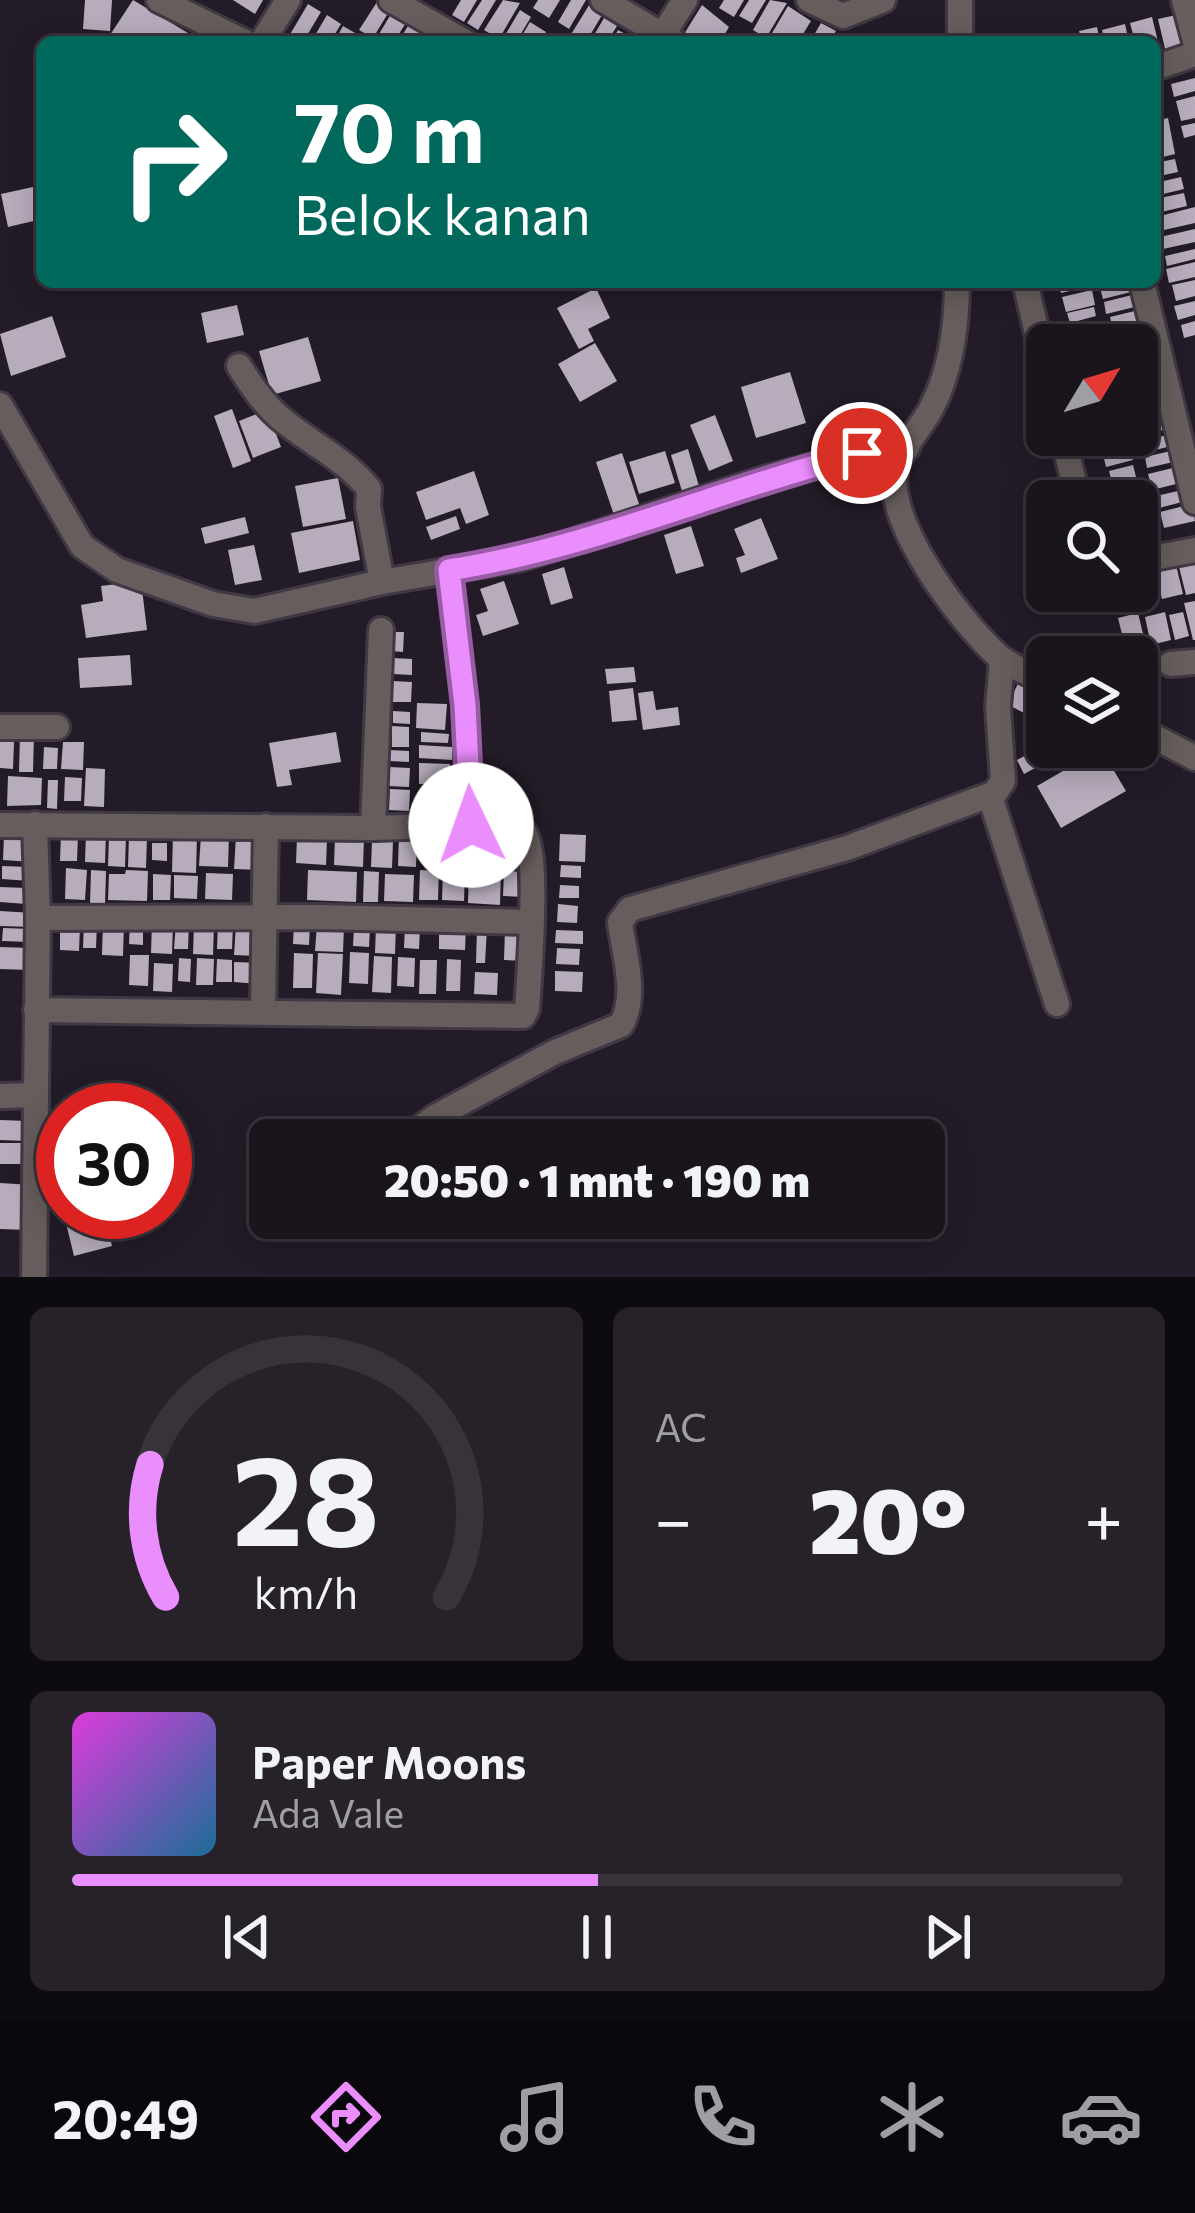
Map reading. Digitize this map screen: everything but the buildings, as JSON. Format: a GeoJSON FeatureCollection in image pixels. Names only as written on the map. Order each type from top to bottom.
{"type":"FeatureCollection","features":[{"type":"Feature","properties":{"kind":"street"},"geometry":{"type":"LineString","coordinates":[[159,0],[233,36]]}},
{"type":"Feature","properties":{"kind":"street"},"geometry":{"type":"LineString","coordinates":[[266,36],[288,0]]}},
{"type":"Feature","properties":{"kind":"street"},"geometry":{"type":"LineString","coordinates":[[391,0],[454,36]]}},
{"type":"Feature","properties":{"kind":"street"},"geometry":{"type":"LineString","coordinates":[[603,0],[659,36]]}},
{"type":"Feature","properties":{"kind":"street"},"geometry":{"type":"LineString","coordinates":[[667,36],[685,0]]}},
{"type":"Feature","properties":{"kind":"street"},"geometry":{"type":"LineString","coordinates":[[809,0],[843,16],[883,0]]}},
{"type":"Feature","properties":{"kind":"street"},"geometry":{"type":"LineString","coordinates":[[960,0],[960,36]]}},
{"type":"Feature","properties":{"kind":"street"},"geometry":{"type":"LineString","coordinates":[[1184,0],[1195,40]]}},
{"type":"Feature","properties":{"kind":"street"},"geometry":{"type":"LineString","coordinates":[[1161,66],[1195,54]]}},
{"type":"Feature","properties":{"kind":"street"},"geometry":{"type":"LineString","coordinates":[[957,288],[953,339],[934,404],[898,461],[894,479],[917,548],[948,604],[1002,659],[1026,671]]}},
{"type":"Feature","properties":{"kind":"street"},"geometry":{"type":"LineString","coordinates":[[1026,288],[1035,324]]}},
{"type":"Feature","properties":{"kind":"street"},"geometry":{"type":"LineString","coordinates":[[1143,288],[1195,502]]}},
{"type":"Feature","properties":{"kind":"street"},"geometry":{"type":"LineString","coordinates":[[239,366],[280,418],[336,454],[369,490],[382,583]]}},
{"type":"Feature","properties":{"kind":"street"},"geometry":{"type":"LineString","coordinates":[[0,406],[73,535],[94,556],[116,570],[212,604],[254,611],[522,558],[767,478],[862,453],[907,448]]}},
{"type":"Feature","properties":{"kind":"street"},"geometry":{"type":"LineString","coordinates":[[1158,557],[1195,550]]}},
{"type":"Feature","properties":{"kind":"street"},"geometry":{"type":"LineString","coordinates":[[449,570],[465,705],[471,825]]}},
{"type":"Feature","properties":{"kind":"street"},"geometry":{"type":"LineString","coordinates":[[374,828],[381,630]]}},
{"type":"Feature","properties":{"kind":"street"},"geometry":{"type":"LineString","coordinates":[[432,1119],[555,1052],[621,1025],[629,990],[620,922],[630,909],[847,848],[991,796],[1003,781],[998,707],[1002,659]]}},
{"type":"Feature","properties":{"kind":"street"},"geometry":{"type":"LineString","coordinates":[[0,727],[57,727]]}},
{"type":"Feature","properties":{"kind":"street"},"geometry":{"type":"LineString","coordinates":[[1158,739],[1195,758]]}},
{"type":"Feature","properties":{"kind":"street"},"geometry":{"type":"LineString","coordinates":[[991,796],[1057,1004]]}},
{"type":"Feature","properties":{"kind":"street"},"geometry":{"type":"LineString","coordinates":[[0,824],[471,825],[528,834],[531,843],[532,922],[523,1016],[36,1010]]}},
{"type":"Feature","properties":{"kind":"street"},"geometry":{"type":"LineString","coordinates":[[34,1277],[35,824]]}},
{"type":"Feature","properties":{"kind":"street"},"geometry":{"type":"LineString","coordinates":[[263,1011],[266,826]]}},
{"type":"Feature","properties":{"kind":"street"},"geometry":{"type":"LineString","coordinates":[[38,918],[532,922]]}},
{"type":"Feature","properties":{"kind":"street"},"geometry":{"type":"LineString","coordinates":[[0,1096],[35,1095]]}},
{"type":"Feature","properties":{"kind":"route"},"geometry":{"type":"LineString","coordinates":[[471,825],[465,705],[449,570],[522,558],[767,478],[862,453]]}}]}
